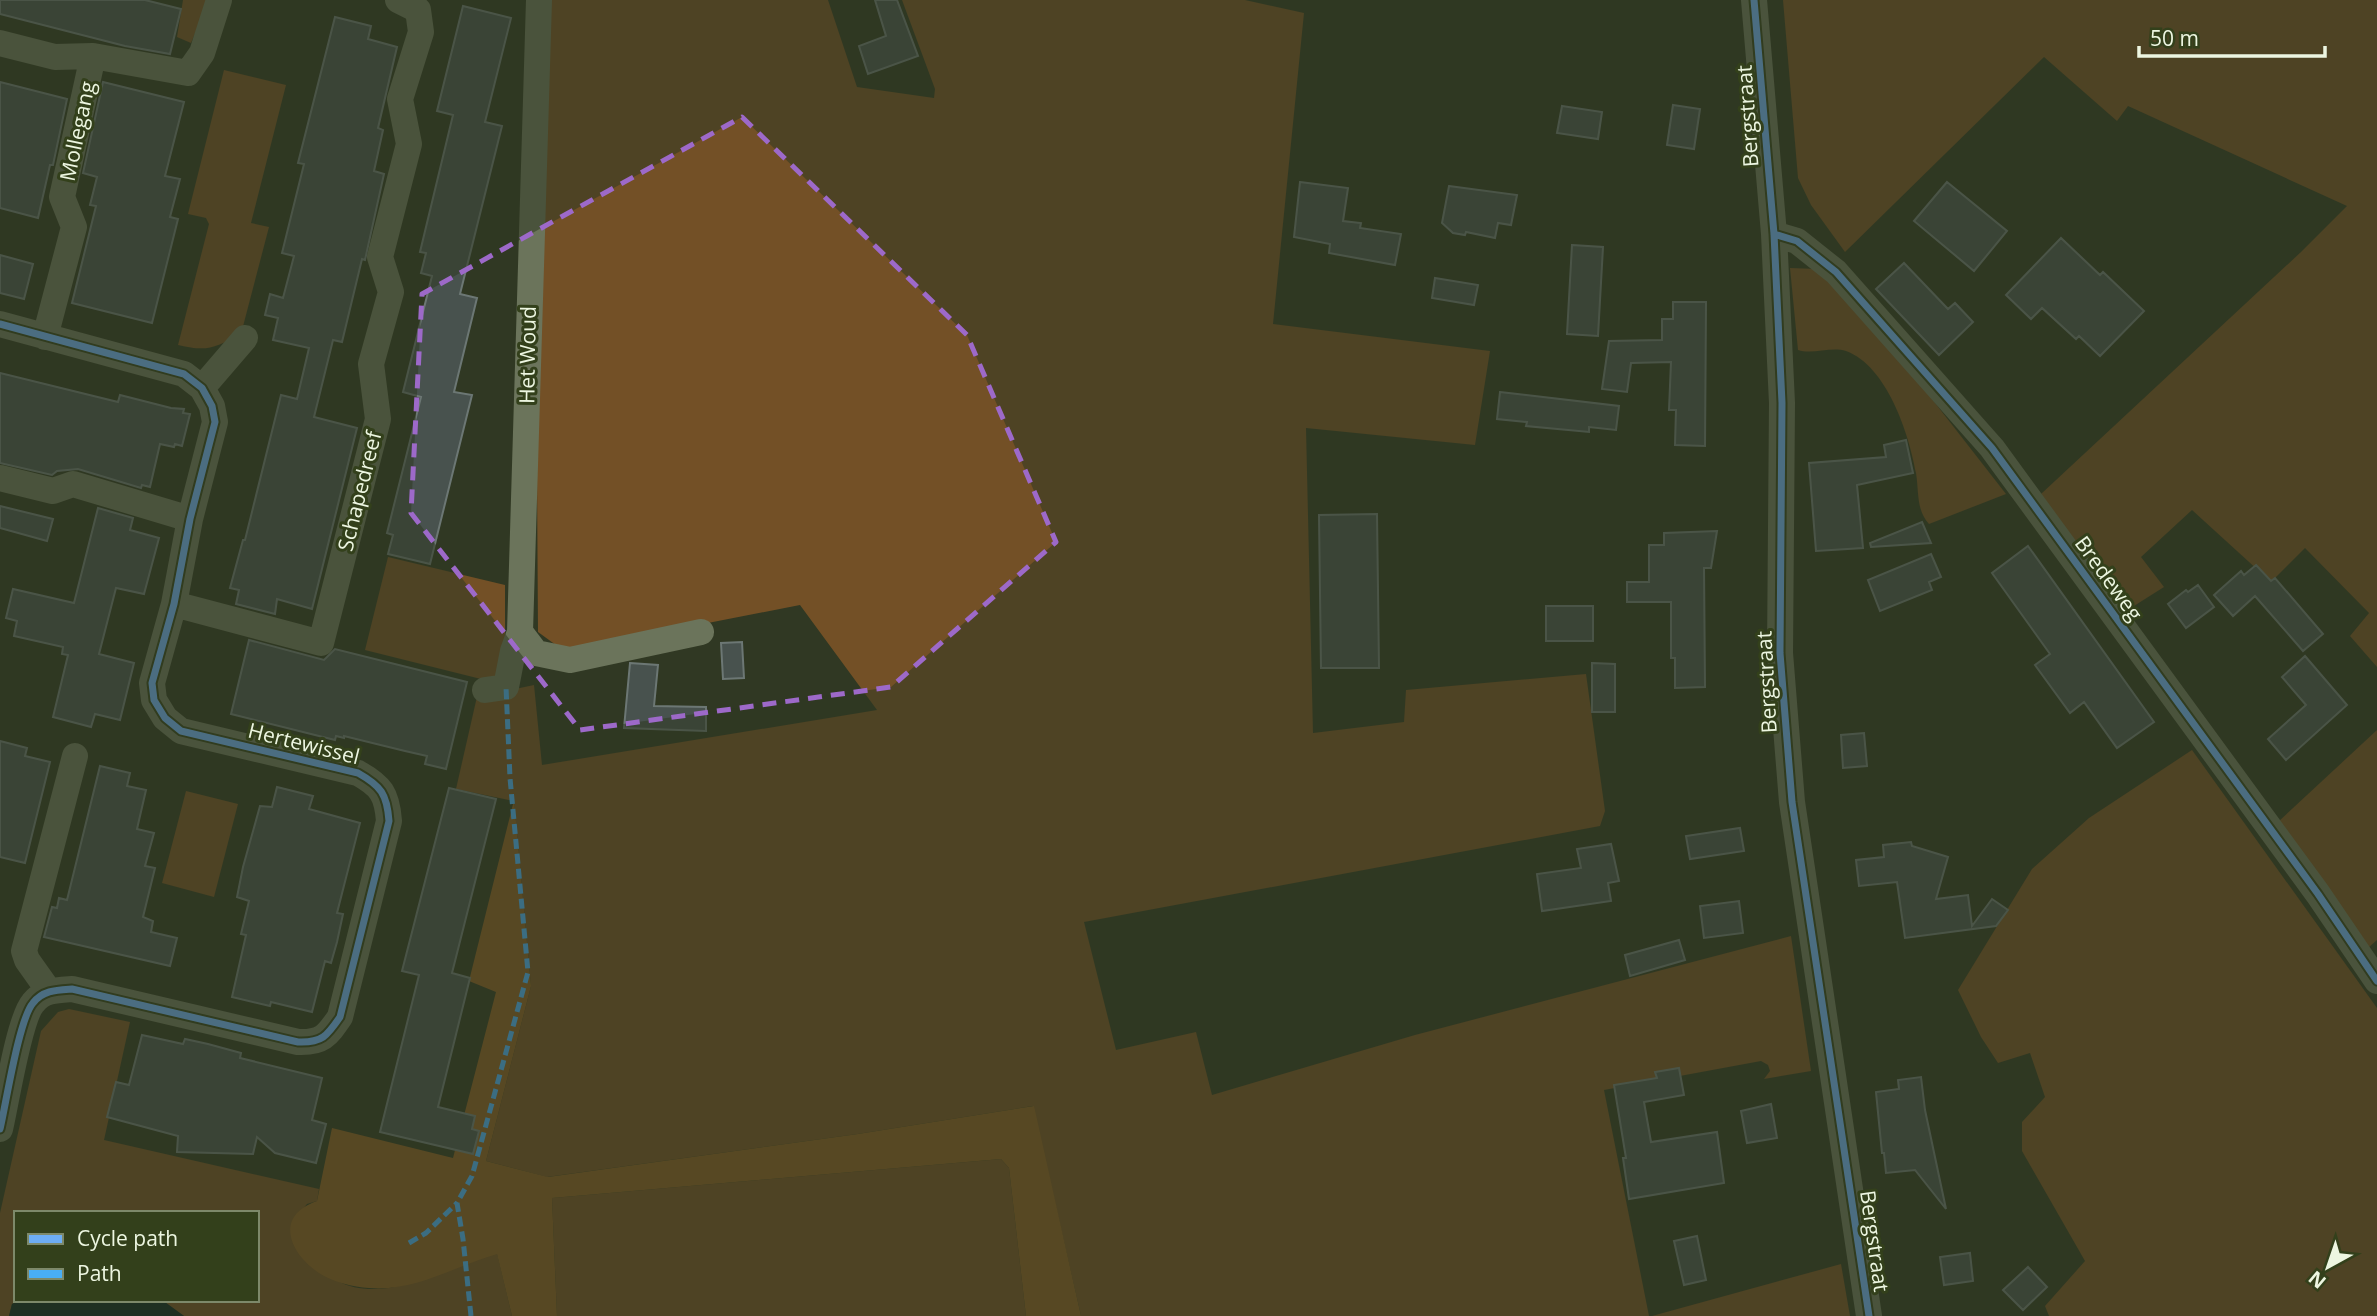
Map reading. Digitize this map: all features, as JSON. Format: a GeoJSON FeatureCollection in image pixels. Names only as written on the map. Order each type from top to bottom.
{"type":"FeatureCollection","features":[{"type":"Feature","properties":{"kind":"street"},"geometry":{"type":"LineString","coordinates":[[93,55],[188,73],[202,53],[219,0]]}},
{"type":"Feature","properties":{"kind":"street","name":"Schapedreef"},"geometry":{"type":"LineString","coordinates":[[174,604],[321,643],[378,419],[372,364],[391,292],[380,257],[409,144],[400,99],[421,32],[418,10],[398,0]]}},
{"type":"Feature","properties":{"kind":"street","name":"Het Woud"},"geometry":{"type":"LineString","coordinates":[[485,690],[506,687],[520,632],[539,0]]}},
{"type":"Feature","properties":{"kind":"street","name":"Bergstraat"},"geometry":{"type":"LineString","coordinates":[[1754,0],[1774,234],[1782,403],[1780,653],[1792,802],[1869,1316]]}},
{"type":"Feature","properties":{"kind":"street","name":"Mollegang"},"geometry":{"type":"LineString","coordinates":[[0,43],[55,57],[93,55],[62,197],[74,227],[45,337]]}},
{"type":"Feature","properties":{"kind":"street","name":"Bredeweg"},"geometry":{"type":"LineString","coordinates":[[1774,234],[1797,241],[1836,272],[1992,448],[2318,894],[2377,981]]}},
{"type":"Feature","properties":{"kind":"street"},"geometry":{"type":"LineString","coordinates":[[0,324],[184,374],[202,388],[245,338]]}},
{"type":"Feature","properties":{"kind":"street","name":"Hertewissel"},"geometry":{"type":"LineString","coordinates":[[49,990],[72,989],[298,1042],[314,1043],[329,1033],[340,1017],[389,821],[387,801],[376,783],[358,773],[181,731],[171,723],[154,700],[152,683],[174,604],[190,519],[215,422],[212,406],[202,388]]}},
{"type":"Feature","properties":{"kind":"street"},"geometry":{"type":"LineString","coordinates":[[0,478],[52,491],[73,484],[190,519]]}},
{"type":"Feature","properties":{"kind":"street"},"geometry":{"type":"LineString","coordinates":[[520,632],[536,653],[570,660],[701,632]]}},
{"type":"Feature","properties":{"kind":"street"},"geometry":{"type":"LineString","coordinates":[[0,1129],[24,1020],[33,1003],[49,990],[27,960],[24,951],[75,756]]}},
{"type":"Feature","properties":{"kind":"street"},"geometry":{"type":"LineString","coordinates":[[0,953],[27,960]]}},
{"type":"Feature","properties":{"kind":"highlighted area"},"geometry":{"type":"Polygon","coordinates":[[[742,117],[967,335],[1056,542],[891,687],[580,730],[411,513],[422,294],[742,117]]]}},
{"type":"Feature","properties":{"kind":"shaded area"},"geometry":{"type":"Polygon","coordinates":[[[183,0],[209,0],[191,43],[177,37],[183,0]]]}},
{"type":"Feature","properties":{"kind":"shaded area"},"geometry":{"type":"Polygon","coordinates":[[[546,0],[828,0],[857,87],[934,98],[935,89],[902,0],[1245,0],[1304,13],[1273,324],[1490,351],[1475,445],[1306,428],[1313,733],[1404,722],[1406,690],[1586,674],[1605,811],[1600,826],[1084,922],[1116,1050],[1196,1032],[1212,1095],[1415,1035],[1791,936],[1811,1071],[1764,1079],[1770,1071],[1768,1065],[1761,1061],[1604,1090],[1649,1316],[1081,1316],[1033,1106],[858,1134],[547,1177],[486,1161],[531,986],[514,801],[456,789],[481,679],[365,650],[388,557],[505,585],[505,691],[534,685],[542,765],[877,710],[800,605],[570,650],[560,648],[538,632],[537,475],[546,0]]]}},
{"type":"Feature","properties":{"kind":"shaded area"},"geometry":{"type":"Polygon","coordinates":[[[1783,0],[2377,0],[2377,667],[2350,636],[2369,613],[2305,548],[2271,582],[2192,510],[2141,557],[2164,587],[2126,611],[2041,494],[2347,206],[2128,106],[2117,121],[2044,57],[1845,252],[1811,205],[1798,178],[1783,0]]]}},
{"type":"Feature","properties":{"kind":"shaded area"},"geometry":{"type":"Polygon","coordinates":[[[224,70],[286,85],[251,223],[269,227],[241,334],[217,345],[197,348],[178,345],[209,224],[206,218],[188,214],[224,70]]]}},
{"type":"Feature","properties":{"kind":"shaded area"},"geometry":{"type":"Polygon","coordinates":[[[1790,268],[1817,269],[1921,385],[2006,494],[1929,524],[1920,506],[1913,457],[1902,421],[1894,403],[1873,371],[1846,351],[1798,350],[1790,268]]]}},
{"type":"Feature","properties":{"kind":"shaded area"},"geometry":{"type":"Polygon","coordinates":[[[2377,730],[2377,940],[2368,948],[2278,822],[2377,730]]]}},
{"type":"Feature","properties":{"kind":"shaded area"},"geometry":{"type":"Polygon","coordinates":[[[2192,750],[2377,1008],[2377,1316],[2049,1316],[2045,1306],[2085,1261],[2022,1151],[2022,1122],[2045,1097],[2030,1053],[1998,1063],[1981,1037],[1958,990],[2032,869],[2089,818],[2192,750]]]}},
{"type":"Feature","properties":{"kind":"shaded area"},"geometry":{"type":"Polygon","coordinates":[[[186,791],[238,804],[214,897],[162,883],[186,791]]]}},
{"type":"Feature","properties":{"kind":"shaded area"},"geometry":{"type":"Polygon","coordinates":[[[514,800],[531,986],[486,1161],[548,1177],[858,1134],[1034,1106],[1081,1316],[1026,1316],[1009,1168],[1001,1159],[552,1198],[557,1316],[512,1316],[497,1254],[419,1282],[386,1288],[343,1284],[319,1273],[309,1265],[294,1245],[291,1225],[295,1216],[317,1201],[332,1128],[453,1158],[496,992],[469,981],[514,800]]]}},
{"type":"Feature","properties":{"kind":"shaded area"},"geometry":{"type":"Polygon","coordinates":[[[69,1009],[130,1022],[104,1140],[319,1189],[317,1201],[307,1204],[292,1222],[333,1277],[356,1288],[397,1287],[497,1253],[512,1316],[184,1316],[165,1302],[259,1302],[259,1211],[14,1211],[14,1302],[16,1302],[12,1304],[9,1316],[0,1316],[0,1213],[41,1031],[58,1012],[69,1009]]]}},
{"type":"Feature","properties":{"kind":"shaded area"},"geometry":{"type":"Polygon","coordinates":[[[1001,1159],[1009,1168],[1026,1316],[557,1316],[552,1198],[1001,1159]]]}},
{"type":"Feature","properties":{"kind":"shaded area"},"geometry":{"type":"Polygon","coordinates":[[[1841,1264],[1850,1316],[1652,1316],[1841,1264]]]}},
{"type":"Feature","properties":{"kind":"water"},"geometry":{"type":"Polygon","coordinates":[[[165,1302],[184,1316],[9,1316],[12,1304],[165,1302]]]}},
{"type":"Feature","properties":{"kind":"building"},"geometry":{"type":"Polygon","coordinates":[[[0,0],[145,0],[181,9],[170,54],[125,46],[0,14],[0,0]]]}},
{"type":"Feature","properties":{"kind":"building"},"geometry":{"type":"Polygon","coordinates":[[[875,0],[897,0],[918,56],[868,74],[859,46],[886,36],[875,0]]]}},
{"type":"Feature","properties":{"kind":"building"},"geometry":{"type":"Polygon","coordinates":[[[463,6],[511,18],[485,122],[502,126],[460,294],[477,298],[454,392],[472,395],[430,564],[388,554],[393,535],[387,533],[421,397],[403,392],[432,276],[421,273],[426,253],[420,252],[453,115],[437,111],[463,6]]]}},
{"type":"Feature","properties":{"kind":"building"},"geometry":{"type":"Polygon","coordinates":[[[335,17],[371,26],[368,39],[397,47],[378,128],[383,130],[374,171],[384,174],[365,260],[362,259],[342,342],[333,340],[314,417],[357,428],[312,609],[277,599],[275,614],[236,604],[239,590],[230,588],[245,540],[281,395],[297,399],[309,348],[273,340],[278,318],[265,315],[270,294],[283,298],[294,256],[282,253],[304,164],[298,163],[335,17]]]}},
{"type":"Feature","properties":{"kind":"building"},"geometry":{"type":"Polygon","coordinates":[[[0,82],[67,99],[38,218],[0,208],[0,82]]]}},
{"type":"Feature","properties":{"kind":"building"},"geometry":{"type":"Polygon","coordinates":[[[103,82],[184,102],[165,176],[180,179],[170,217],[178,219],[152,323],[72,303],[96,206],[90,205],[97,177],[83,173],[103,82]]]}},
{"type":"Feature","properties":{"kind":"building"},"geometry":{"type":"Polygon","coordinates":[[[1673,105],[1700,109],[1694,149],[1667,145],[1673,105]]]}},
{"type":"Feature","properties":{"kind":"building"},"geometry":{"type":"Polygon","coordinates":[[[1562,106],[1602,112],[1598,139],[1557,133],[1562,106]]]}},
{"type":"Feature","properties":{"kind":"building"},"geometry":{"type":"Polygon","coordinates":[[[1300,182],[1348,188],[1343,221],[1361,223],[1360,228],[1401,234],[1395,265],[1329,253],[1330,244],[1294,237],[1300,182]]]}},
{"type":"Feature","properties":{"kind":"building"},"geometry":{"type":"Polygon","coordinates":[[[1947,182],[2007,231],[1974,271],[1914,221],[1947,182]]]}},
{"type":"Feature","properties":{"kind":"building"},"geometry":{"type":"Polygon","coordinates":[[[1449,186],[1517,195],[1511,225],[1498,223],[1495,238],[1466,232],[1465,235],[1453,233],[1442,223],[1449,186]]]}},
{"type":"Feature","properties":{"kind":"building"},"geometry":{"type":"Polygon","coordinates":[[[2061,238],[2100,275],[2103,272],[2144,311],[2100,356],[2079,336],[2076,339],[2042,308],[2031,319],[2006,295],[2061,238]]]}},
{"type":"Feature","properties":{"kind":"building"},"geometry":{"type":"Polygon","coordinates":[[[1572,245],[1603,247],[1598,336],[1567,334],[1572,245]]]}},
{"type":"Feature","properties":{"kind":"building"},"geometry":{"type":"Polygon","coordinates":[[[0,255],[33,264],[24,299],[0,293],[0,255]]]}},
{"type":"Feature","properties":{"kind":"building"},"geometry":{"type":"Polygon","coordinates":[[[1904,263],[1948,309],[1955,303],[1973,322],[1939,355],[1876,289],[1904,263]]]}},
{"type":"Feature","properties":{"kind":"building"},"geometry":{"type":"Polygon","coordinates":[[[1435,278],[1478,285],[1474,305],[1432,298],[1435,278]]]}},
{"type":"Feature","properties":{"kind":"building"},"geometry":{"type":"Polygon","coordinates":[[[1673,302],[1706,302],[1705,446],[1675,445],[1676,410],[1669,410],[1671,362],[1631,363],[1627,392],[1602,389],[1609,341],[1662,340],[1662,319],[1673,319],[1673,302]]]}},
{"type":"Feature","properties":{"kind":"building"},"geometry":{"type":"Polygon","coordinates":[[[0,373],[118,402],[120,395],[184,409],[183,413],[190,414],[182,446],[160,444],[150,487],[142,485],[141,488],[78,469],[57,471],[52,475],[0,463],[0,373]]]}},
{"type":"Feature","properties":{"kind":"building"},"geometry":{"type":"Polygon","coordinates":[[[1500,392],[1619,406],[1616,430],[1589,427],[1589,432],[1526,426],[1527,422],[1497,419],[1500,392]]]}},
{"type":"Feature","properties":{"kind":"building"},"geometry":{"type":"Polygon","coordinates":[[[1906,440],[1913,473],[1857,485],[1863,548],[1816,551],[1809,463],[1886,457],[1884,445],[1906,440]]]}},
{"type":"Feature","properties":{"kind":"building"},"geometry":{"type":"Polygon","coordinates":[[[0,506],[53,519],[47,541],[0,528],[0,506]]]}},
{"type":"Feature","properties":{"kind":"building"},"geometry":{"type":"Polygon","coordinates":[[[98,508],[133,518],[130,530],[159,538],[144,594],[116,588],[99,654],[134,663],[120,720],[95,714],[91,727],[53,717],[68,655],[62,654],[63,647],[14,636],[17,621],[6,618],[13,589],[74,603],[98,508]]]}},
{"type":"Feature","properties":{"kind":"building"},"geometry":{"type":"Polygon","coordinates":[[[1377,514],[1379,668],[1321,668],[1319,515],[1377,514]]]}},
{"type":"Feature","properties":{"kind":"building"},"geometry":{"type":"Polygon","coordinates":[[[1922,522],[1931,543],[1871,547],[1870,543],[1922,522]]]}},
{"type":"Feature","properties":{"kind":"building"},"geometry":{"type":"Polygon","coordinates":[[[1717,531],[1711,568],[1704,568],[1705,687],[1675,688],[1675,658],[1671,658],[1671,602],[1627,602],[1627,582],[1649,582],[1649,545],[1664,545],[1664,533],[1717,531]]]}},
{"type":"Feature","properties":{"kind":"building"},"geometry":{"type":"Polygon","coordinates":[[[2028,546],[2154,722],[2117,748],[2084,702],[2070,713],[2035,665],[2050,654],[1992,573],[2028,546]]]}},
{"type":"Feature","properties":{"kind":"building"},"geometry":{"type":"Polygon","coordinates":[[[1931,554],[1941,577],[1929,582],[1932,590],[1880,611],[1868,580],[1931,554]]]}},
{"type":"Feature","properties":{"kind":"building"},"geometry":{"type":"Polygon","coordinates":[[[2256,565],[2271,581],[2275,578],[2323,634],[2303,651],[2255,596],[2233,616],[2214,595],[2241,571],[2244,575],[2256,565]]]}},
{"type":"Feature","properties":{"kind":"building"},"geometry":{"type":"Polygon","coordinates":[[[2198,585],[2214,607],[2186,628],[2168,604],[2186,590],[2188,592],[2198,585]]]}},
{"type":"Feature","properties":{"kind":"building"},"geometry":{"type":"Polygon","coordinates":[[[1546,606],[1593,606],[1593,641],[1546,641],[1546,606]]]}},
{"type":"Feature","properties":{"kind":"building"},"geometry":{"type":"Polygon","coordinates":[[[249,640],[324,660],[335,649],[467,682],[446,769],[425,764],[427,756],[344,736],[336,736],[335,740],[231,714],[249,640]]]}},
{"type":"Feature","properties":{"kind":"building"},"geometry":{"type":"Polygon","coordinates":[[[742,642],[744,678],[723,679],[721,643],[742,642]]]}},
{"type":"Feature","properties":{"kind":"building"},"geometry":{"type":"Polygon","coordinates":[[[2305,656],[2347,705],[2286,760],[2268,739],[2306,705],[2282,677],[2305,656]]]}},
{"type":"Feature","properties":{"kind":"building"},"geometry":{"type":"Polygon","coordinates":[[[630,663],[658,665],[654,706],[706,707],[706,731],[624,728],[630,663]]]}},
{"type":"Feature","properties":{"kind":"building"},"geometry":{"type":"Polygon","coordinates":[[[1592,663],[1615,664],[1615,712],[1592,712],[1592,663]]]}},
{"type":"Feature","properties":{"kind":"building"},"geometry":{"type":"Polygon","coordinates":[[[1864,733],[1867,766],[1843,768],[1841,735],[1864,733]]]}},
{"type":"Feature","properties":{"kind":"building"},"geometry":{"type":"Polygon","coordinates":[[[0,741],[27,748],[25,756],[50,762],[25,863],[0,857],[0,741]]]}},
{"type":"Feature","properties":{"kind":"building"},"geometry":{"type":"Polygon","coordinates":[[[100,766],[130,773],[127,786],[146,790],[137,829],[154,833],[145,866],[155,868],[143,917],[153,921],[151,932],[177,938],[170,966],[44,937],[52,907],[57,908],[59,898],[67,900],[100,766]]]}},
{"type":"Feature","properties":{"kind":"building"},"geometry":{"type":"Polygon","coordinates":[[[277,787],[313,796],[309,809],[360,823],[337,913],[343,914],[337,942],[331,963],[325,961],[312,1012],[271,1002],[270,1006],[232,997],[246,935],[241,934],[249,901],[237,897],[243,867],[260,806],[272,807],[277,787]]]}},
{"type":"Feature","properties":{"kind":"building"},"geometry":{"type":"Polygon","coordinates":[[[449,788],[496,799],[452,973],[470,978],[438,1107],[475,1116],[472,1129],[479,1131],[473,1154],[380,1132],[419,975],[402,971],[449,788]]]}},
{"type":"Feature","properties":{"kind":"building"},"geometry":{"type":"Polygon","coordinates":[[[1740,828],[1744,851],[1690,859],[1686,836],[1740,828]]]}},
{"type":"Feature","properties":{"kind":"building"},"geometry":{"type":"Polygon","coordinates":[[[1911,842],[1912,846],[1948,857],[1936,899],[1968,895],[1972,926],[1992,899],[2008,910],[1996,926],[1905,938],[1897,882],[1859,886],[1856,860],[1884,857],[1883,845],[1911,842]]]}},
{"type":"Feature","properties":{"kind":"building"},"geometry":{"type":"Polygon","coordinates":[[[1611,844],[1619,881],[1608,883],[1611,901],[1542,911],[1537,874],[1581,868],[1577,849],[1611,844]]]}},
{"type":"Feature","properties":{"kind":"building"},"geometry":{"type":"Polygon","coordinates":[[[1739,901],[1743,933],[1704,938],[1700,906],[1739,901]]]}},
{"type":"Feature","properties":{"kind":"building"},"geometry":{"type":"Polygon","coordinates":[[[1679,940],[1685,960],[1630,976],[1625,955],[1679,940]]]}},
{"type":"Feature","properties":{"kind":"building"},"geometry":{"type":"Polygon","coordinates":[[[142,1035],[183,1044],[185,1039],[208,1044],[241,1053],[240,1058],[322,1078],[312,1120],[326,1124],[316,1163],[275,1153],[257,1137],[253,1154],[177,1152],[178,1136],[107,1117],[116,1082],[129,1085],[142,1035]]]}},
{"type":"Feature","properties":{"kind":"building"},"geometry":{"type":"Polygon","coordinates":[[[1679,1068],[1684,1095],[1644,1102],[1651,1142],[1717,1132],[1724,1183],[1629,1199],[1623,1158],[1626,1158],[1614,1085],[1657,1078],[1655,1072],[1679,1068]]]}},
{"type":"Feature","properties":{"kind":"building"},"geometry":{"type":"Polygon","coordinates":[[[1921,1077],[1925,1110],[1946,1209],[1915,1170],[1886,1173],[1882,1153],[1876,1092],[1899,1089],[1898,1080],[1921,1077]]]}},
{"type":"Feature","properties":{"kind":"building"},"geometry":{"type":"Polygon","coordinates":[[[1771,1104],[1777,1138],[1747,1143],[1741,1111],[1771,1104]]]}},
{"type":"Feature","properties":{"kind":"building"},"geometry":{"type":"Polygon","coordinates":[[[1697,1236],[1706,1280],[1684,1285],[1674,1241],[1697,1236]]]}},
{"type":"Feature","properties":{"kind":"building"},"geometry":{"type":"Polygon","coordinates":[[[1970,1253],[1973,1281],[1944,1285],[1940,1257],[1970,1253]]]}},
{"type":"Feature","properties":{"kind":"building"},"geometry":{"type":"Polygon","coordinates":[[[2028,1267],[2047,1287],[2023,1310],[2003,1290],[2028,1267]]]}},
{"type":"Feature","properties":{"kind":"marked path"},"geometry":{"type":"LineString","coordinates":[[471,1316],[457,1203],[472,1176],[528,972],[510,778],[506,687]]}},
{"type":"Feature","properties":{"kind":"marked path"},"geometry":{"type":"LineString","coordinates":[[409,1243],[426,1233],[457,1203]]}},
{"type":"Feature","properties":{"kind":"cycle path"},"geometry":{"type":"LineString","coordinates":[[1754,0],[1774,234],[1782,403],[1780,653],[1792,802],[1869,1316]]}},
{"type":"Feature","properties":{"kind":"cycle path"},"geometry":{"type":"LineString","coordinates":[[1774,234],[1797,241],[1836,272],[1992,448],[2318,894],[2377,981]]}},
{"type":"Feature","properties":{"kind":"cycle path"},"geometry":{"type":"LineString","coordinates":[[0,324],[184,374],[202,388],[212,406],[215,422],[190,519],[174,604],[152,683],[154,700],[165,718],[181,731],[358,773],[381,792],[387,804],[389,821],[340,1017],[323,1037],[298,1042],[72,989],[51,991],[41,995],[28,1012],[18,1043],[0,1129]]}}]}
